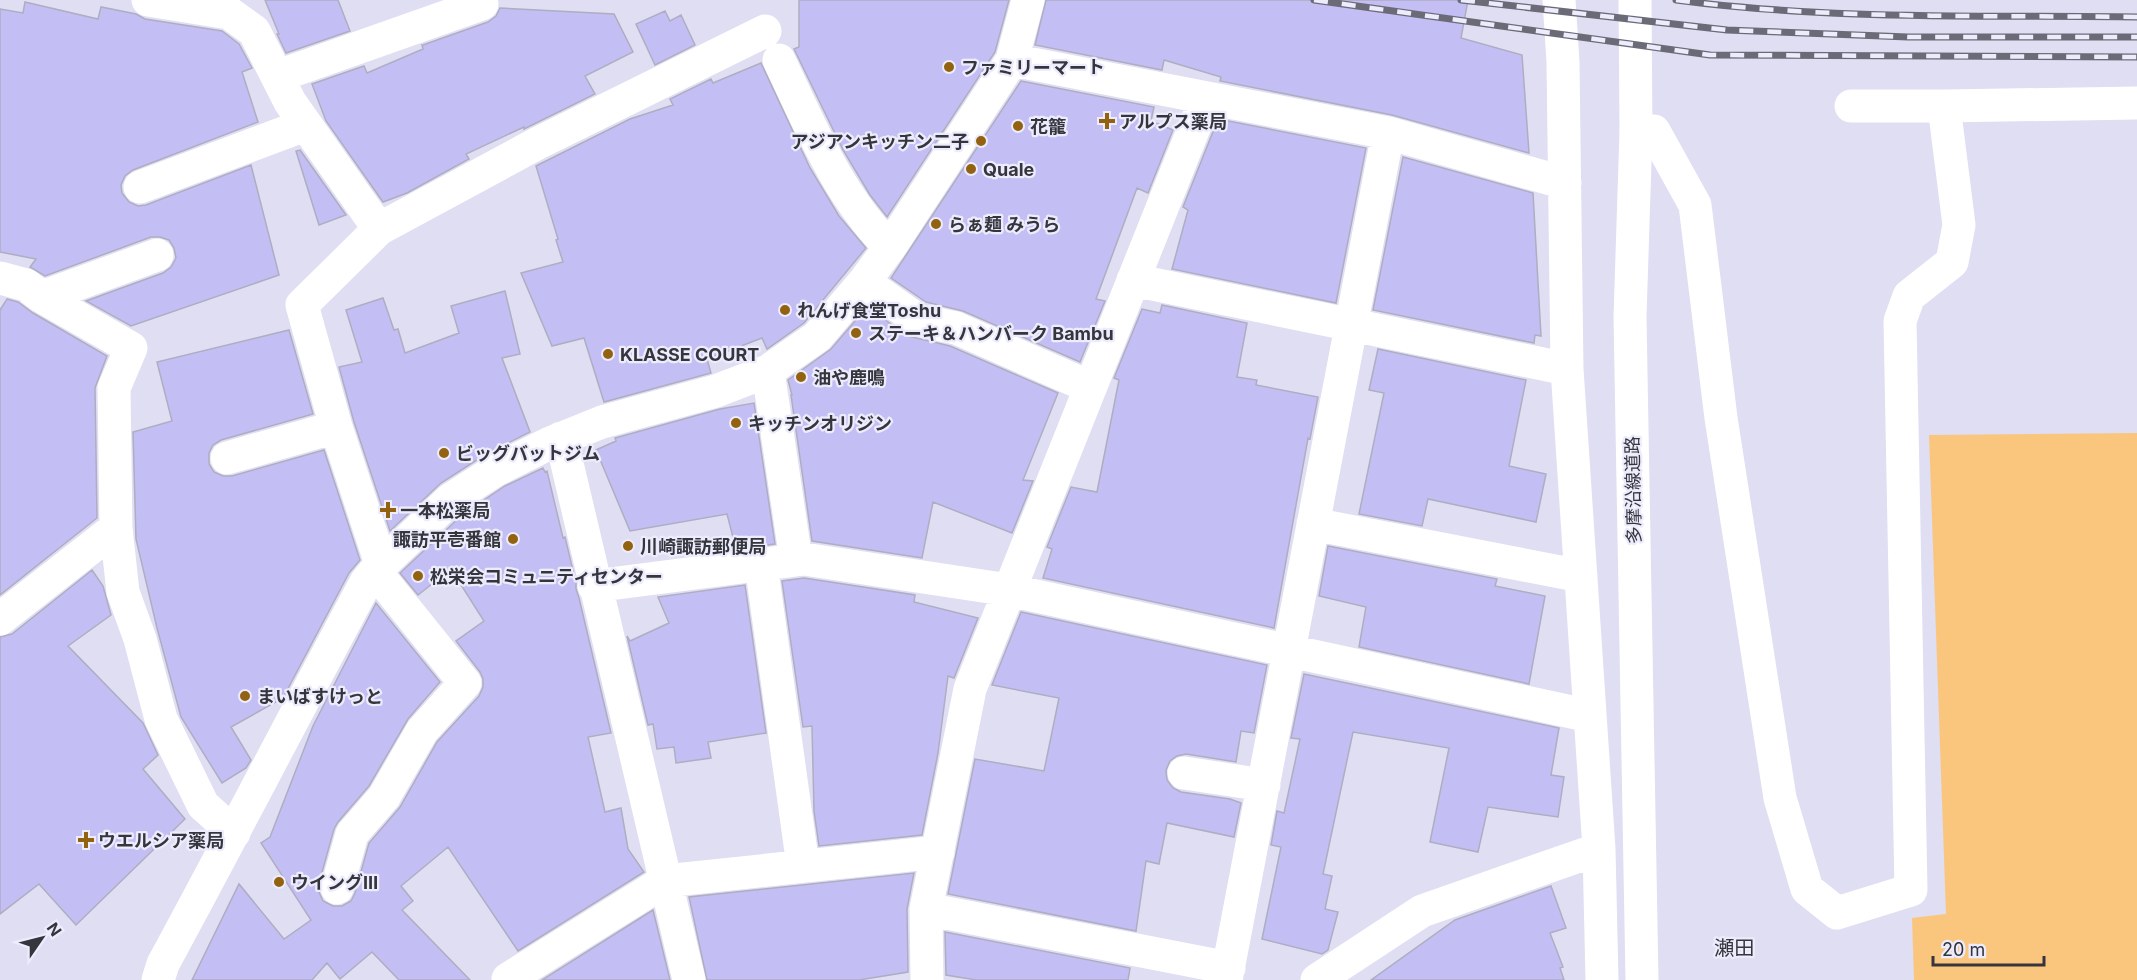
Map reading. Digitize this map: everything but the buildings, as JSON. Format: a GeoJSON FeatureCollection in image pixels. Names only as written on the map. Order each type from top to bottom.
{"type":"FeatureCollection","features":[{"type":"Feature","properties":{"kind":"street"},"geometry":{"type":"LineString","coordinates":[[148,0],[229,13],[254,31],[290,102],[379,229]]}},
{"type":"Feature","properties":{"kind":"street"},"geometry":{"type":"LineString","coordinates":[[278,76],[482,4],[481,0]]}},
{"type":"Feature","properties":{"kind":"street"},"geometry":{"type":"LineString","coordinates":[[158,980],[163,964],[234,833],[277,746],[366,582],[378,567],[451,500],[496,470],[561,438],[602,422],[716,391],[768,371],[817,337],[864,282],[890,247],[1012,60],[1028,0]]}},
{"type":"Feature","properties":{"kind":"street"},"geometry":{"type":"LineString","coordinates":[[1559,0],[1563,62],[1567,369],[1599,849],[1602,980]]}},
{"type":"Feature","properties":{"kind":"street","name":"多摩沿線道路"},"geometry":{"type":"LineString","coordinates":[[1635,0],[1636,131],[1630,317],[1642,980]]}},
{"type":"Feature","properties":{"kind":"street"},"geometry":{"type":"LineString","coordinates":[[337,888],[352,834],[384,797],[422,731],[465,682],[378,567],[302,305],[379,229],[538,143],[765,31]]}},
{"type":"Feature","properties":{"kind":"street"},"geometry":{"type":"LineString","coordinates":[[779,60],[827,161],[870,228],[890,247]]}},
{"type":"Feature","properties":{"kind":"street"},"geometry":{"type":"LineString","coordinates":[[1012,60],[1388,133],[1565,183]]}},
{"type":"Feature","properties":{"kind":"street"},"geometry":{"type":"LineString","coordinates":[[927,980],[926,909],[970,689],[1206,98]]}},
{"type":"Feature","properties":{"kind":"street"},"geometry":{"type":"LineString","coordinates":[[1851,106],[2137,103]]}},
{"type":"Feature","properties":{"kind":"street"},"geometry":{"type":"LineString","coordinates":[[1636,131],[1654,131],[1695,205],[1723,430],[1780,798],[1807,889],[1837,914],[1911,890],[1899,321],[1909,296],[1952,262],[1959,225],[1944,106]]}},
{"type":"Feature","properties":{"kind":"street"},"geometry":{"type":"LineString","coordinates":[[140,187],[305,125]]}},
{"type":"Feature","properties":{"kind":"street"},"geometry":{"type":"LineString","coordinates":[[926,909],[1228,974],[1388,133]]}},
{"type":"Feature","properties":{"kind":"street"},"geometry":{"type":"LineString","coordinates":[[42,297],[157,255]]}},
{"type":"Feature","properties":{"kind":"street"},"geometry":{"type":"LineString","coordinates":[[0,278],[26,285],[42,297],[131,348],[114,388],[116,528],[123,592],[140,639],[161,719],[203,805],[234,833]]}},
{"type":"Feature","properties":{"kind":"street"},"geometry":{"type":"LineString","coordinates":[[1133,280],[1567,369]]}},
{"type":"Feature","properties":{"kind":"street"},"geometry":{"type":"LineString","coordinates":[[864,282],[918,320],[956,328],[1090,387]]}},
{"type":"Feature","properties":{"kind":"street"},"geometry":{"type":"LineString","coordinates":[[768,371],[796,560]]}},
{"type":"Feature","properties":{"kind":"street"},"geometry":{"type":"LineString","coordinates":[[226,458],[336,427]]}},
{"type":"Feature","properties":{"kind":"street"},"geometry":{"type":"LineString","coordinates":[[561,438],[594,586],[689,980]]}},
{"type":"Feature","properties":{"kind":"street"},"geometry":{"type":"LineString","coordinates":[[1313,525],[1581,576]]}},
{"type":"Feature","properties":{"kind":"street"},"geometry":{"type":"LineString","coordinates":[[0,618],[116,528]]}},
{"type":"Feature","properties":{"kind":"street"},"geometry":{"type":"LineString","coordinates":[[594,586],[804,559],[1009,590],[1590,716]]}},
{"type":"Feature","properties":{"kind":"street"},"geometry":{"type":"LineString","coordinates":[[761,564],[803,866]]}},
{"type":"Feature","properties":{"kind":"street"},"geometry":{"type":"LineString","coordinates":[[1184,773],[1264,785]]}},
{"type":"Feature","properties":{"kind":"street"},"geometry":{"type":"LineString","coordinates":[[1317,980],[1422,911],[1599,849]]}},
{"type":"Feature","properties":{"kind":"street"},"geometry":{"type":"LineString","coordinates":[[508,979],[665,881],[938,852]]}},
{"type":"Feature","properties":{"kind":"shaded area"},"geometry":{"type":"Polygon","coordinates":[[[2137,433],[2137,980],[1914,980],[1912,918],[1946,914],[1929,435],[2137,433]]]}},
{"type":"Feature","properties":{"kind":"railway"},"geometry":{"type":"LineString","coordinates":[[1314,0],[1710,55],[2137,57]]}},
{"type":"Feature","properties":{"kind":"railway"},"geometry":{"type":"LineString","coordinates":[[1461,0],[1727,30],[1908,37],[2137,37]]}},
{"type":"Feature","properties":{"kind":"railway"},"geometry":{"type":"LineString","coordinates":[[1676,0],[1848,14],[2137,17]]}},
{"type":"Feature","properties":{"kind":"place","name":"ファミリーマート"},"geometry":{"type":"Point","coordinates":[949,67]}},
{"type":"Feature","properties":{"kind":"place","name":"アルプス薬局"},"geometry":{"type":"Point","coordinates":[1107,121]}},
{"type":"Feature","properties":{"kind":"place","name":"花籠"},"geometry":{"type":"Point","coordinates":[1018,126]}},
{"type":"Feature","properties":{"kind":"place","name":"アジアンキッチン二子"},"geometry":{"type":"Point","coordinates":[981,141]}},
{"type":"Feature","properties":{"kind":"place","name":"Quale"},"geometry":{"type":"Point","coordinates":[971,169]}},
{"type":"Feature","properties":{"kind":"place","name":"らぁ麺 みうら"},"geometry":{"type":"Point","coordinates":[936,224]}},
{"type":"Feature","properties":{"kind":"place","name":"れんげ食堂Toshu"},"geometry":{"type":"Point","coordinates":[785,310]}},
{"type":"Feature","properties":{"kind":"place","name":"ステーキ＆ハンバーク Bambu"},"geometry":{"type":"Point","coordinates":[856,333]}},
{"type":"Feature","properties":{"kind":"place","name":"KLASSE COURT"},"geometry":{"type":"Point","coordinates":[608,354]}},
{"type":"Feature","properties":{"kind":"place","name":"油や鹿鳴"},"geometry":{"type":"Point","coordinates":[801,377]}},
{"type":"Feature","properties":{"kind":"place","name":"キッチンオリジン"},"geometry":{"type":"Point","coordinates":[736,423]}},
{"type":"Feature","properties":{"kind":"place","name":"ビッグバットジム"},"geometry":{"type":"Point","coordinates":[444,453]}},
{"type":"Feature","properties":{"kind":"place","name":"一本松薬局"},"geometry":{"type":"Point","coordinates":[388,510]}},
{"type":"Feature","properties":{"kind":"place","name":"諏訪平壱番館"},"geometry":{"type":"Point","coordinates":[513,539]}},
{"type":"Feature","properties":{"kind":"place","name":"川崎諏訪郵便局"},"geometry":{"type":"Point","coordinates":[628,546]}},
{"type":"Feature","properties":{"kind":"place","name":"松栄会コミュニティセンター"},"geometry":{"type":"Point","coordinates":[418,576]}},
{"type":"Feature","properties":{"kind":"place","name":"まいばすけっと"},"geometry":{"type":"Point","coordinates":[245,696]}},
{"type":"Feature","properties":{"kind":"place","name":"ウエルシア薬局"},"geometry":{"type":"Point","coordinates":[86,840]}},
{"type":"Feature","properties":{"kind":"place","name":"ウイングⅢ"},"geometry":{"type":"Point","coordinates":[279,882]}},
{"type":"Feature","properties":{"kind":"district","name":"瀬田"},"geometry":{"type":"Point","coordinates":[1734,948]}}]}
